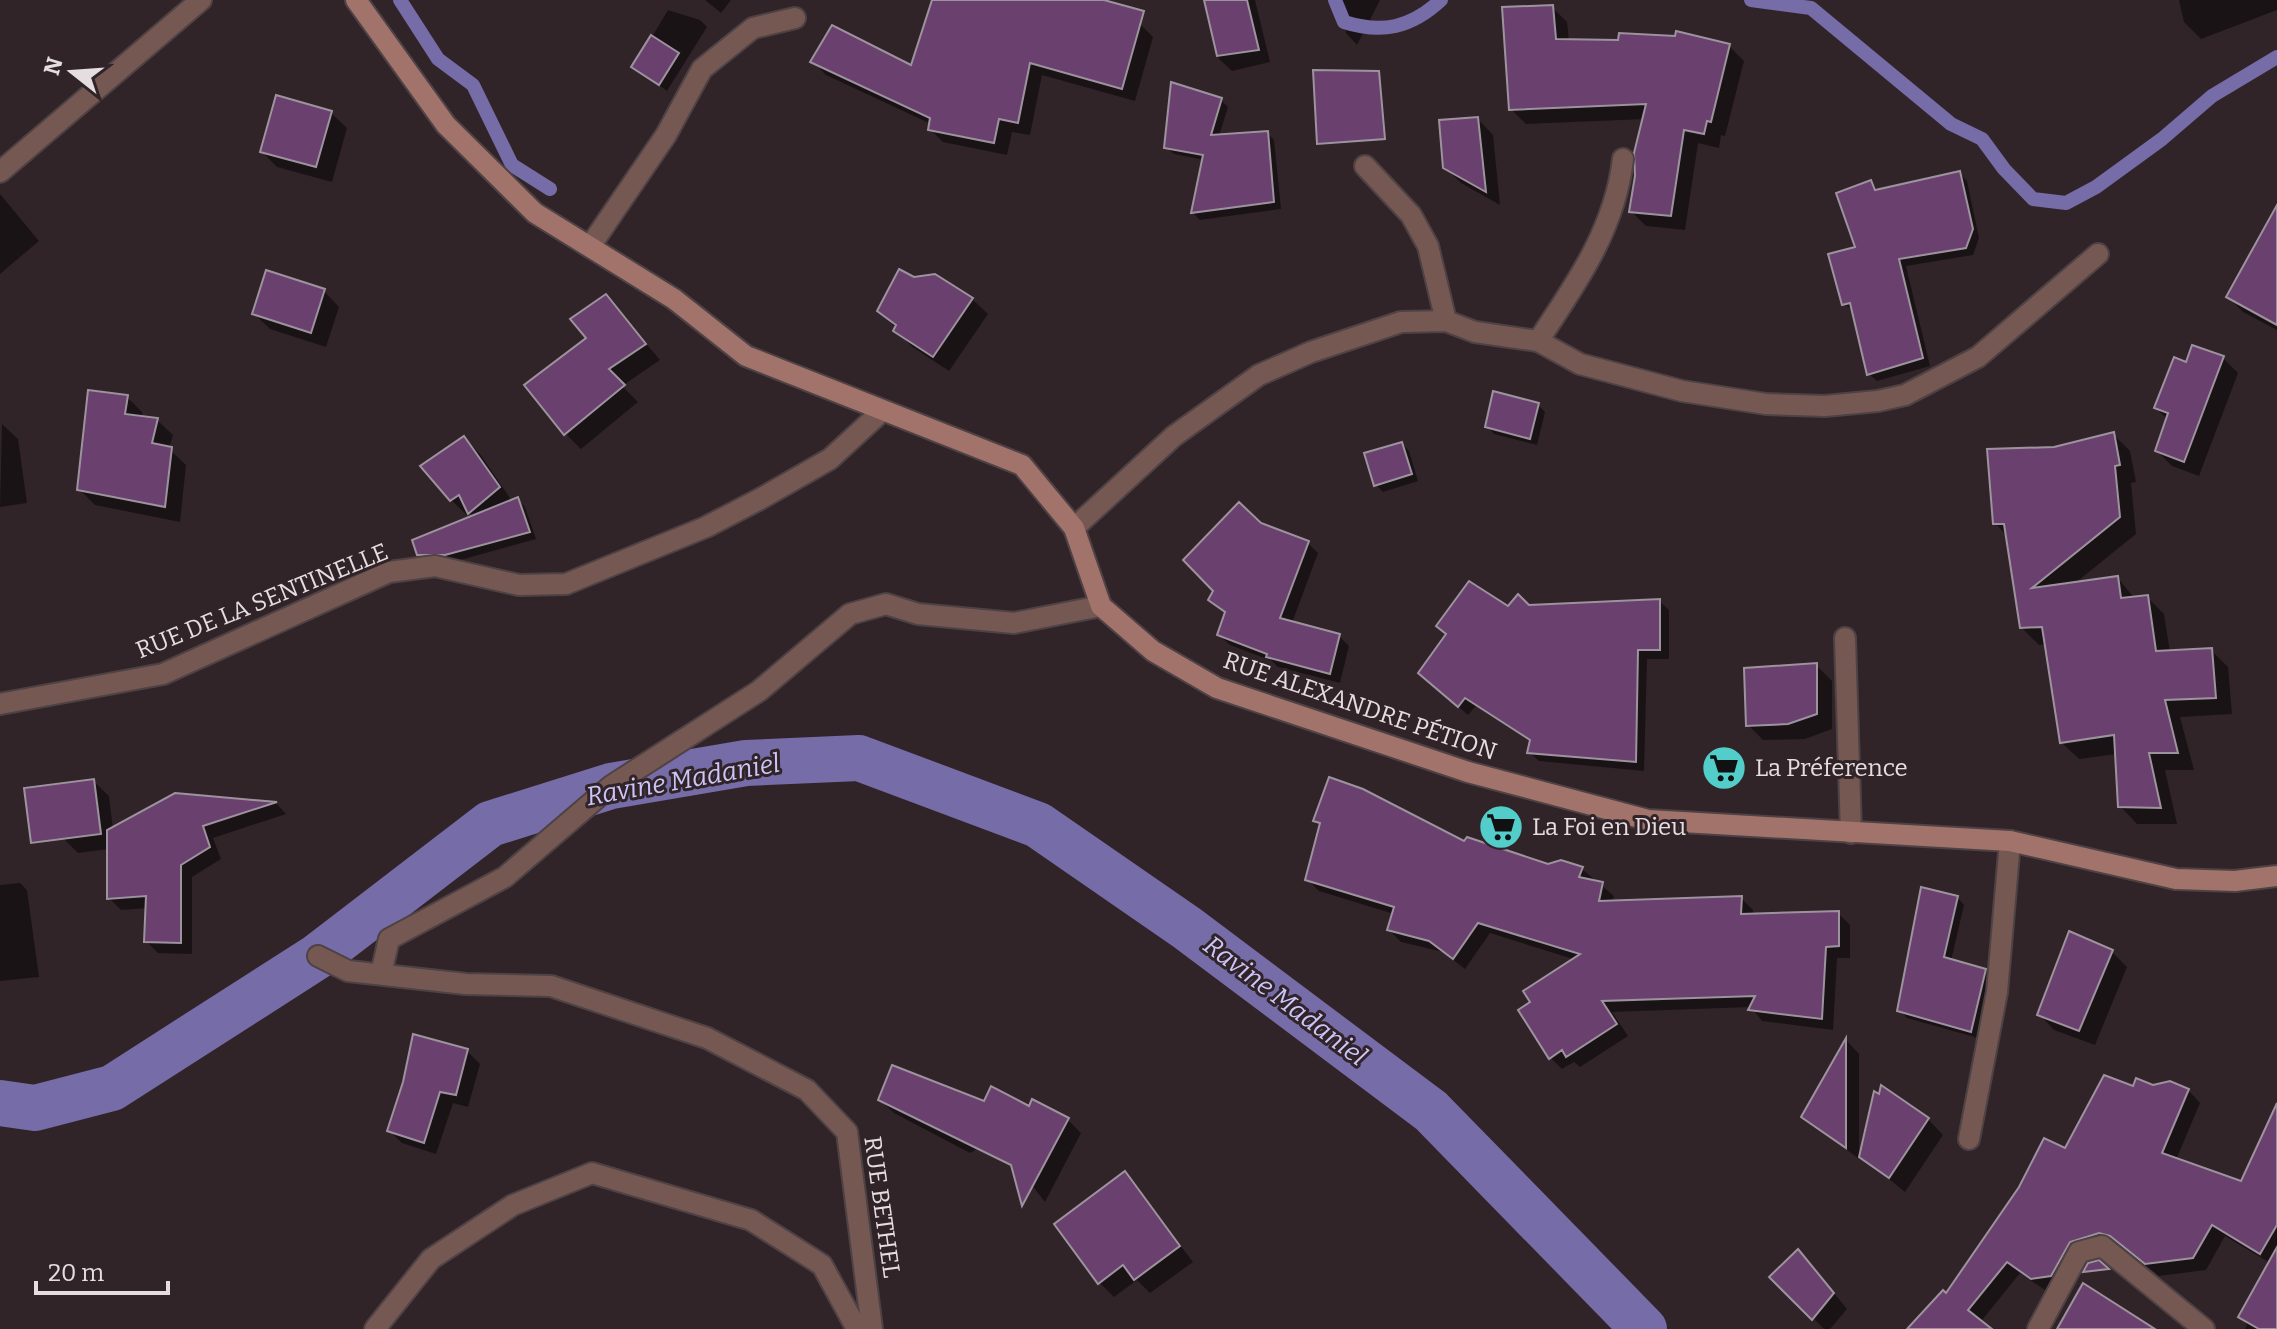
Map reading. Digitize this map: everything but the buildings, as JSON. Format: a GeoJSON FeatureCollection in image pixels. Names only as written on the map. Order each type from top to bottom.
{"type":"FeatureCollection","features":[{"type":"Feature","properties":{"kind":"street"},"geometry":{"type":"LineString","coordinates":[[0,172],[201,0]]}},
{"type":"Feature","properties":{"kind":"street"},"geometry":{"type":"LineString","coordinates":[[356,0],[446,125],[535,213],[674,299],[746,356],[881,412],[1022,465],[1074,528],[1101,606],[1014,623],[918,614],[886,604],[850,614],[759,691],[611,786],[505,877],[389,939],[381,974]]}},
{"type":"Feature","properties":{"kind":"street"},"geometry":{"type":"LineString","coordinates":[[591,245],[666,135],[702,69],[753,28],[795,18]]}},
{"type":"Feature","properties":{"kind":"street"},"geometry":{"type":"LineString","coordinates":[[1538,341],[1591,261],[1620,191],[1623,159]]}},
{"type":"Feature","properties":{"kind":"street"},"geometry":{"type":"LineString","coordinates":[[1365,166],[1411,215],[1428,246],[1446,321]]}},
{"type":"Feature","properties":{"kind":"street"},"geometry":{"type":"LineString","coordinates":[[1074,528],[1174,436],[1259,375],[1311,352],[1401,322],[1446,321],[1475,332],[1538,341],[1580,364],[1682,391],[1766,404],[1825,406],[1878,401],[1905,395],[1978,357],[2098,254]]}},
{"type":"Feature","properties":{"kind":"street","name":"RUE DE LA SENTINELLE"},"geometry":{"type":"LineString","coordinates":[[0,704],[163,674],[315,602],[389,572],[435,566],[519,585],[566,584],[706,527],[760,499],[830,459],[881,412]]}},
{"type":"Feature","properties":{"kind":"street","name":"RUE ALEXANDRE PÉTION"},"geometry":{"type":"LineString","coordinates":[[1101,606],[1153,651],[1217,688],[1468,772],[1648,820],[2010,841],[2176,879],[2235,881],[2277,876]]}},
{"type":"Feature","properties":{"kind":"street"},"geometry":{"type":"LineString","coordinates":[[1845,638],[1851,833]]}},
{"type":"Feature","properties":{"kind":"street"},"geometry":{"type":"LineString","coordinates":[[1969,1139],[1997,992],[2010,841]]}},
{"type":"Feature","properties":{"kind":"street","name":"RUE BETHEL"},"geometry":{"type":"LineString","coordinates":[[318,956],[348,971],[466,984],[551,986],[707,1038],[807,1090],[847,1132],[872,1329]]}},
{"type":"Feature","properties":{"kind":"street"},"geometry":{"type":"LineString","coordinates":[[375,1329],[431,1259],[513,1205],[592,1173],[751,1220],[822,1265],[857,1329]]}},
{"type":"Feature","properties":{"kind":"street"},"geometry":{"type":"LineString","coordinates":[[2038,1329],[2079,1252],[2102,1246],[2204,1329]]}},
{"type":"Feature","properties":{"kind":"waterway"},"geometry":{"type":"LineString","coordinates":[[400,0],[438,59],[473,85],[512,165],[550,189]]}},
{"type":"Feature","properties":{"kind":"waterway"},"geometry":{"type":"LineString","coordinates":[[1335,0],[1344,22],[1371,28],[1407,22],[1441,0]]}},
{"type":"Feature","properties":{"kind":"waterway"},"geometry":{"type":"LineString","coordinates":[[1751,0],[1811,8],[1951,124],[1982,139],[2004,169],[2033,199],[2066,203],[2096,187],[2162,139],[2212,96],[2277,57]]}},
{"type":"Feature","properties":{"kind":"waterway","name":"Ravine Madaniel"},"geometry":{"type":"LineString","coordinates":[[0,1103],[35,1108],[112,1088],[318,956],[490,824],[611,786],[746,763],[859,758],[1038,825],[1187,928],[1431,1111],[1644,1329]]}},
{"type":"Feature","properties":{"kind":"place","name":"La Préference"},"geometry":{"type":"Point","coordinates":[1724,768]}},
{"type":"Feature","properties":{"kind":"place","name":"La Foi en Dieu"},"geometry":{"type":"Point","coordinates":[1501,827]}}]}
